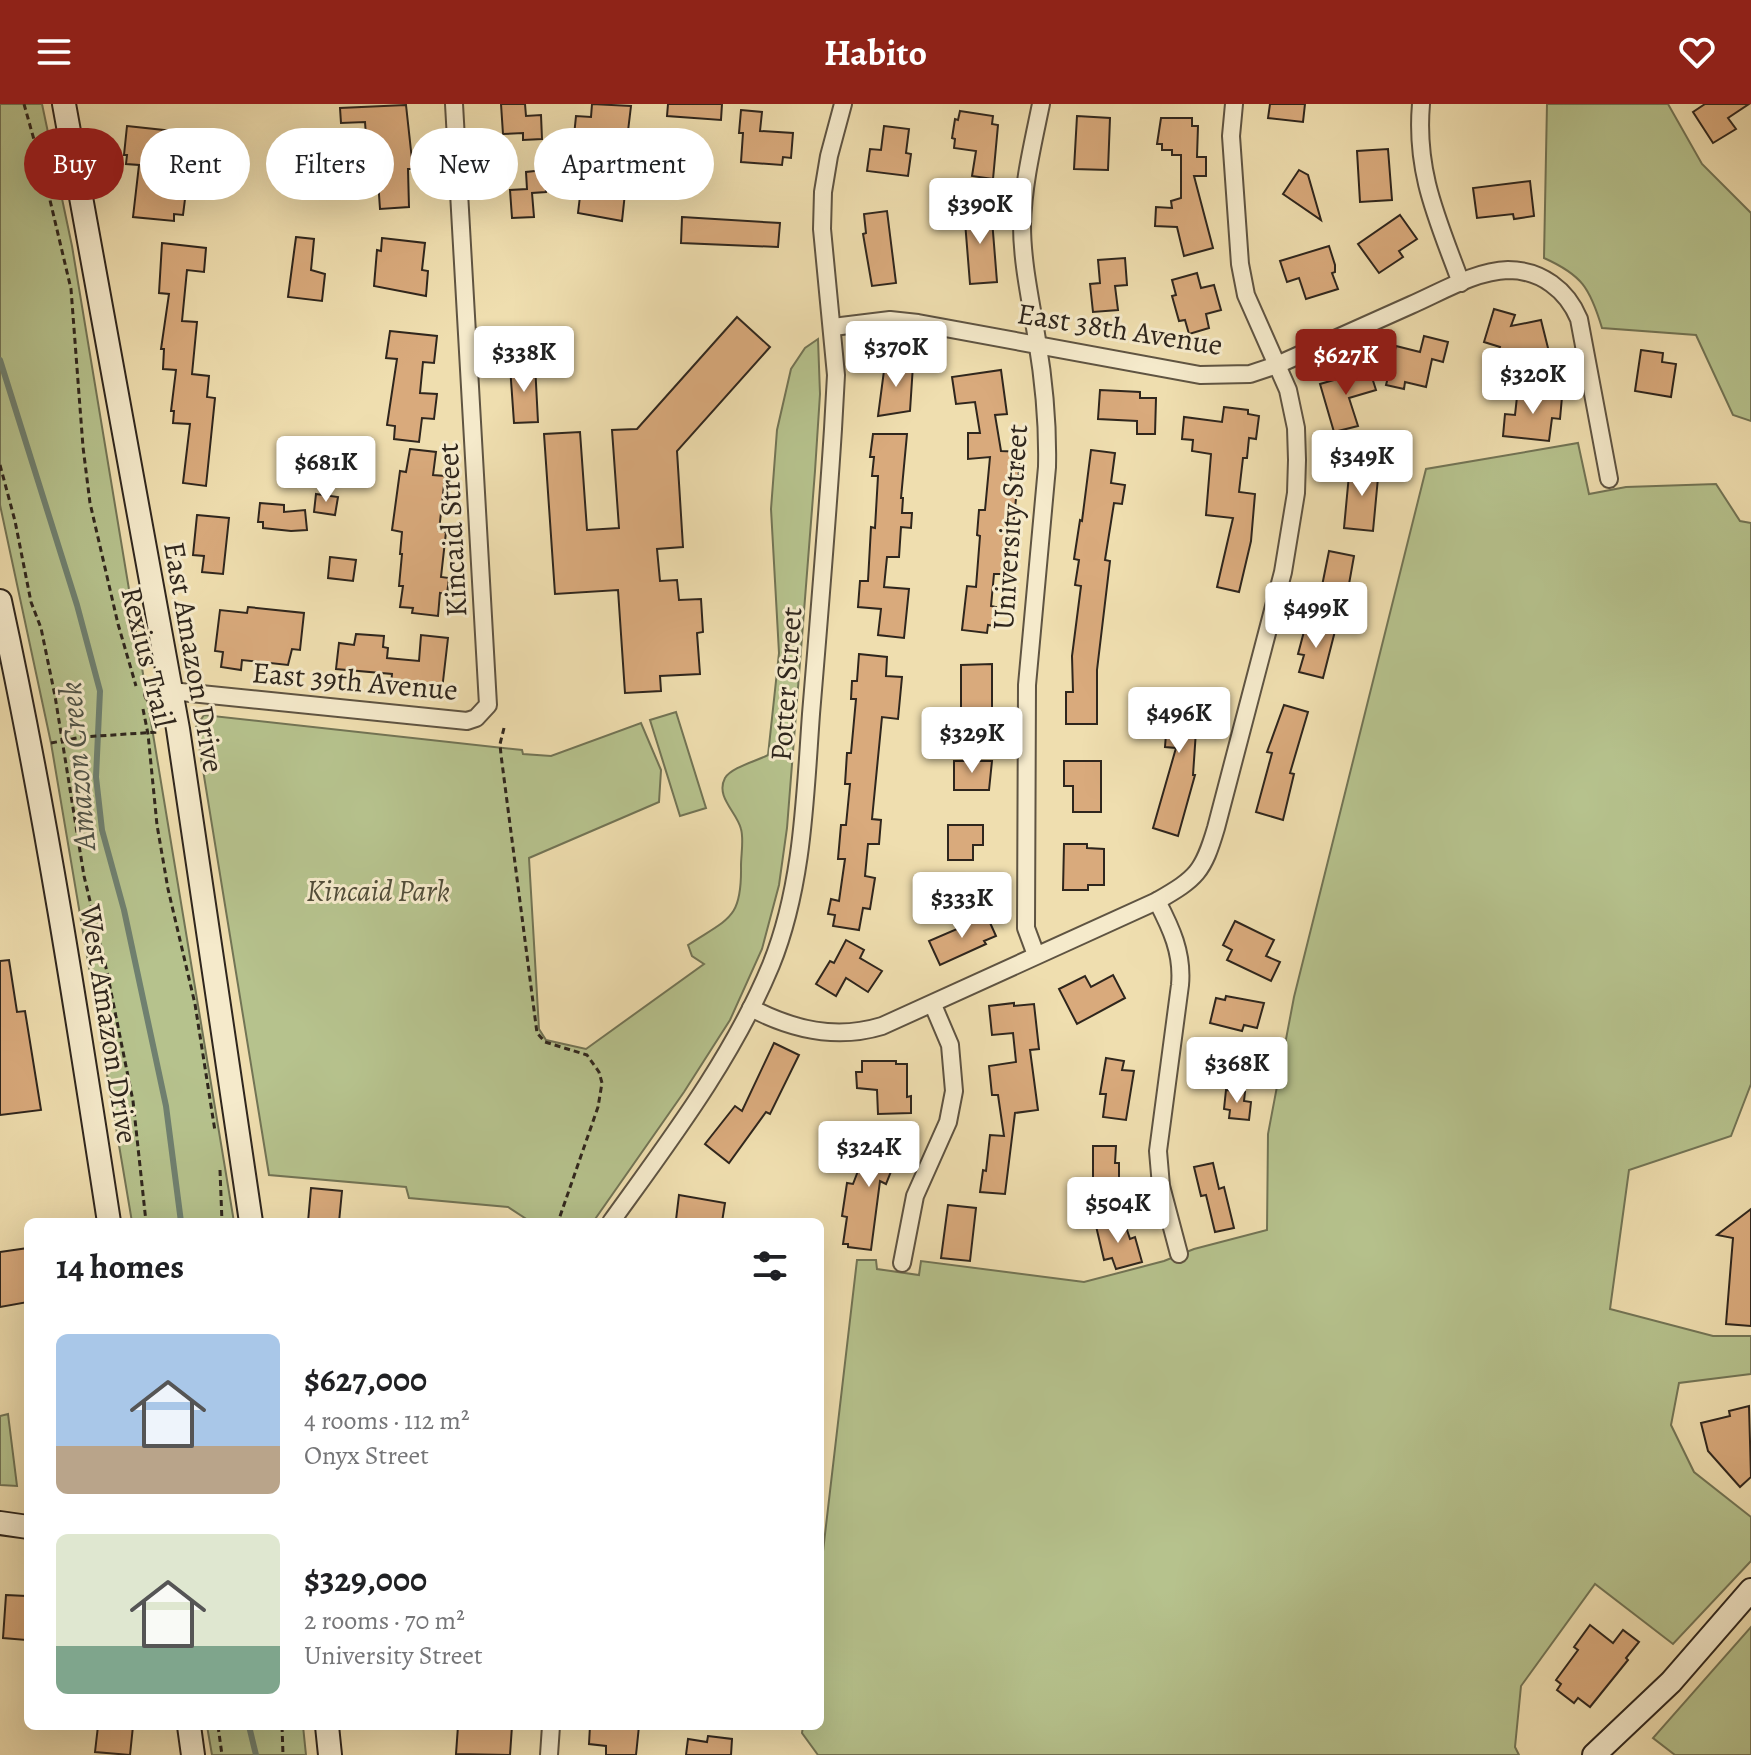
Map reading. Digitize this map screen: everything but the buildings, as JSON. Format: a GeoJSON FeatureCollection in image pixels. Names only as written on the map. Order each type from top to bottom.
{"type":"FeatureCollection","features":[{"type":"Feature","properties":{"kind":"street","name":"East Amazon Drive"},"geometry":{"type":"LineString","coordinates":[[64,104],[151,696],[250,1218]]}},
{"type":"Feature","properties":{"kind":"street","name":"Kincaid Street"},"geometry":{"type":"LineString","coordinates":[[454,104],[490,695],[484,712]]}},
{"type":"Feature","properties":{"kind":"street","name":"Potter Street"},"geometry":{"type":"LineString","coordinates":[[614,1218],[726,1056],[772,963],[789,906],[799,849],[833,442],[836,375],[822,229],[823,192],[843,104]]}},
{"type":"Feature","properties":{"kind":"street","name":"University Street"},"geometry":{"type":"LineString","coordinates":[[1036,955],[1026,928],[1027,685],[1048,431],[1024,261],[1022,223],[1041,104]]}},
{"type":"Feature","properties":{"kind":"street"},"geometry":{"type":"LineString","coordinates":[[751,1008],[793,1026],[841,1033],[882,1026],[1157,901],[1186,884],[1203,866],[1283,572],[1296,493],[1296,428],[1288,390],[1246,295],[1240,264],[1231,136],[1234,104]]}},
{"type":"Feature","properties":{"kind":"street"},"geometry":{"type":"LineString","coordinates":[[1421,104],[1420,155],[1428,191],[1461,283]]}},
{"type":"Feature","properties":{"kind":"street","name":"East 38th Avenue"},"geometry":{"type":"LineString","coordinates":[[833,327],[890,320],[1200,375],[1250,374],[1277,365],[1461,283],[1498,271],[1525,272],[1553,284],[1573,304],[1585,339],[1609,479]]}},
{"type":"Feature","properties":{"kind":"street","name":"West Amazon Drive"},"geometry":{"type":"LineString","coordinates":[[0,601],[32,748],[65,935],[108,1218]]}},
{"type":"Feature","properties":{"kind":"street","name":"East 39th Avenue"},"geometry":{"type":"LineString","coordinates":[[151,696],[467,721],[484,712]]}},
{"type":"Feature","properties":{"kind":"street"},"geometry":{"type":"LineString","coordinates":[[1157,901],[1169,924],[1180,960],[1180,985],[1158,1151],[1161,1186],[1179,1254]]}},
{"type":"Feature","properties":{"kind":"street"},"geometry":{"type":"LineString","coordinates":[[902,1263],[915,1196],[948,1122],[954,1091],[950,1045],[933,1005]]}},
{"type":"Feature","properties":{"kind":"street"},"geometry":{"type":"LineString","coordinates":[[0,1523],[24,1526]]}},
{"type":"Feature","properties":{"kind":"street"},"geometry":{"type":"LineString","coordinates":[[1594,1755],[1671,1682],[1751,1590]]}},
{"type":"Feature","properties":{"kind":"street"},"geometry":{"type":"LineString","coordinates":[[190,1730],[193,1755]]}},
{"type":"Feature","properties":{"kind":"street"},"geometry":{"type":"LineString","coordinates":[[327,1730],[330,1755]]}},
{"type":"Feature","properties":{"kind":"street"},"geometry":{"type":"LineString","coordinates":[[549,1755],[551,1730]]}},
{"type":"Feature","properties":{"kind":"path","name":"Rexius Trail"},"geometry":{"type":"LineString","coordinates":[[24,104],[71,289],[90,503],[118,624],[151,696],[148,734],[157,825],[195,1004],[217,1144]]}},
{"type":"Feature","properties":{"kind":"path"},"geometry":{"type":"LineString","coordinates":[[0,465],[31,602],[41,628],[84,876],[133,1101],[146,1218]]}},
{"type":"Feature","properties":{"kind":"path"},"geometry":{"type":"LineString","coordinates":[[504,728],[501,755],[537,1033],[545,1042],[587,1055],[599,1072],[602,1083],[598,1107],[559,1218]]}},
{"type":"Feature","properties":{"kind":"path"},"geometry":{"type":"LineString","coordinates":[[51,743],[82,737],[159,732]]}},
{"type":"Feature","properties":{"kind":"path"},"geometry":{"type":"LineString","coordinates":[[220,1166],[222,1218]]}},
{"type":"Feature","properties":{"kind":"path"},"geometry":{"type":"LineString","coordinates":[[219,1730],[222,1755]]}},
{"type":"Feature","properties":{"kind":"path"},"geometry":{"type":"LineString","coordinates":[[282,1730],[283,1755]]}},
{"type":"Feature","properties":{"kind":"green space"},"geometry":{"type":"Polygon","coordinates":[[[0,104],[42,104],[47,128],[24,128],[24,200],[62,200],[72,246],[233,1218],[131,1218],[51,743],[0,505],[0,104]]]}},
{"type":"Feature","properties":{"kind":"green space"},"geometry":{"type":"Polygon","coordinates":[[[1547,104],[1668,104],[1702,164],[1751,213],[1751,421],[1733,415],[1696,335],[1602,328],[1583,284],[1567,270],[1544,258],[1547,104]]]}},
{"type":"Feature","properties":{"kind":"green space","name":"Kincaid Park"},"geometry":{"type":"Polygon","coordinates":[[[818,339],[820,394],[787,828],[779,885],[762,949],[730,1020],[684,1092],[596,1218],[525,1218],[508,1207],[409,1198],[406,1187],[269,1175],[196,727],[204,715],[522,750],[523,754],[551,756],[641,723],[661,770],[659,802],[529,858],[539,1029],[546,1040],[586,1049],[704,964],[692,956],[688,945],[723,922],[739,897],[742,833],[725,798],[723,785],[725,778],[733,771],[768,755],[779,653],[771,509],[777,430],[791,369],[805,348],[818,339]]]}},
{"type":"Feature","properties":{"kind":"green space"},"geometry":{"type":"Polygon","coordinates":[[[1578,443],[1589,494],[1626,487],[1716,484],[1740,521],[1751,523],[1751,1084],[1731,1136],[1629,1170],[1610,1309],[1713,1336],[1751,1336],[1751,1374],[1679,1383],[1671,1425],[1694,1472],[1751,1517],[1751,1561],[1673,1644],[1595,1584],[1521,1686],[1515,1747],[1519,1755],[818,1755],[802,1733],[802,1730],[824,1730],[824,1543],[857,1260],[876,1260],[877,1269],[919,1275],[921,1261],[1084,1282],[1267,1230],[1268,1134],[1294,997],[1426,469],[1578,443]]]}},
{"type":"Feature","properties":{"kind":"green space"},"geometry":{"type":"Polygon","coordinates":[[[676,712],[706,808],[680,816],[650,720],[676,712]]]}},
{"type":"Feature","properties":{"kind":"green space"},"geometry":{"type":"Polygon","coordinates":[[[8,1414],[17,1486],[0,1485],[0,1416],[8,1414]]]}},
{"type":"Feature","properties":{"kind":"green space"},"geometry":{"type":"Polygon","coordinates":[[[1751,1627],[1751,1755],[1675,1755],[1653,1738],[1751,1627]]]}},
{"type":"Feature","properties":{"kind":"green space"},"geometry":{"type":"Polygon","coordinates":[[[208,1730],[303,1730],[306,1755],[212,1755],[208,1730]]]}},
{"type":"Feature","properties":{"kind":"waterway","name":"Amazon Creek"},"geometry":{"type":"LineString","coordinates":[[0,360],[77,605],[100,691],[96,777],[102,830],[124,910],[166,1106],[180,1218]]}},
{"type":"Feature","properties":{"kind":"waterway","name":"Amazon Creek"},"geometry":{"type":"LineString","coordinates":[[250,1730],[256,1755]]}}]}
